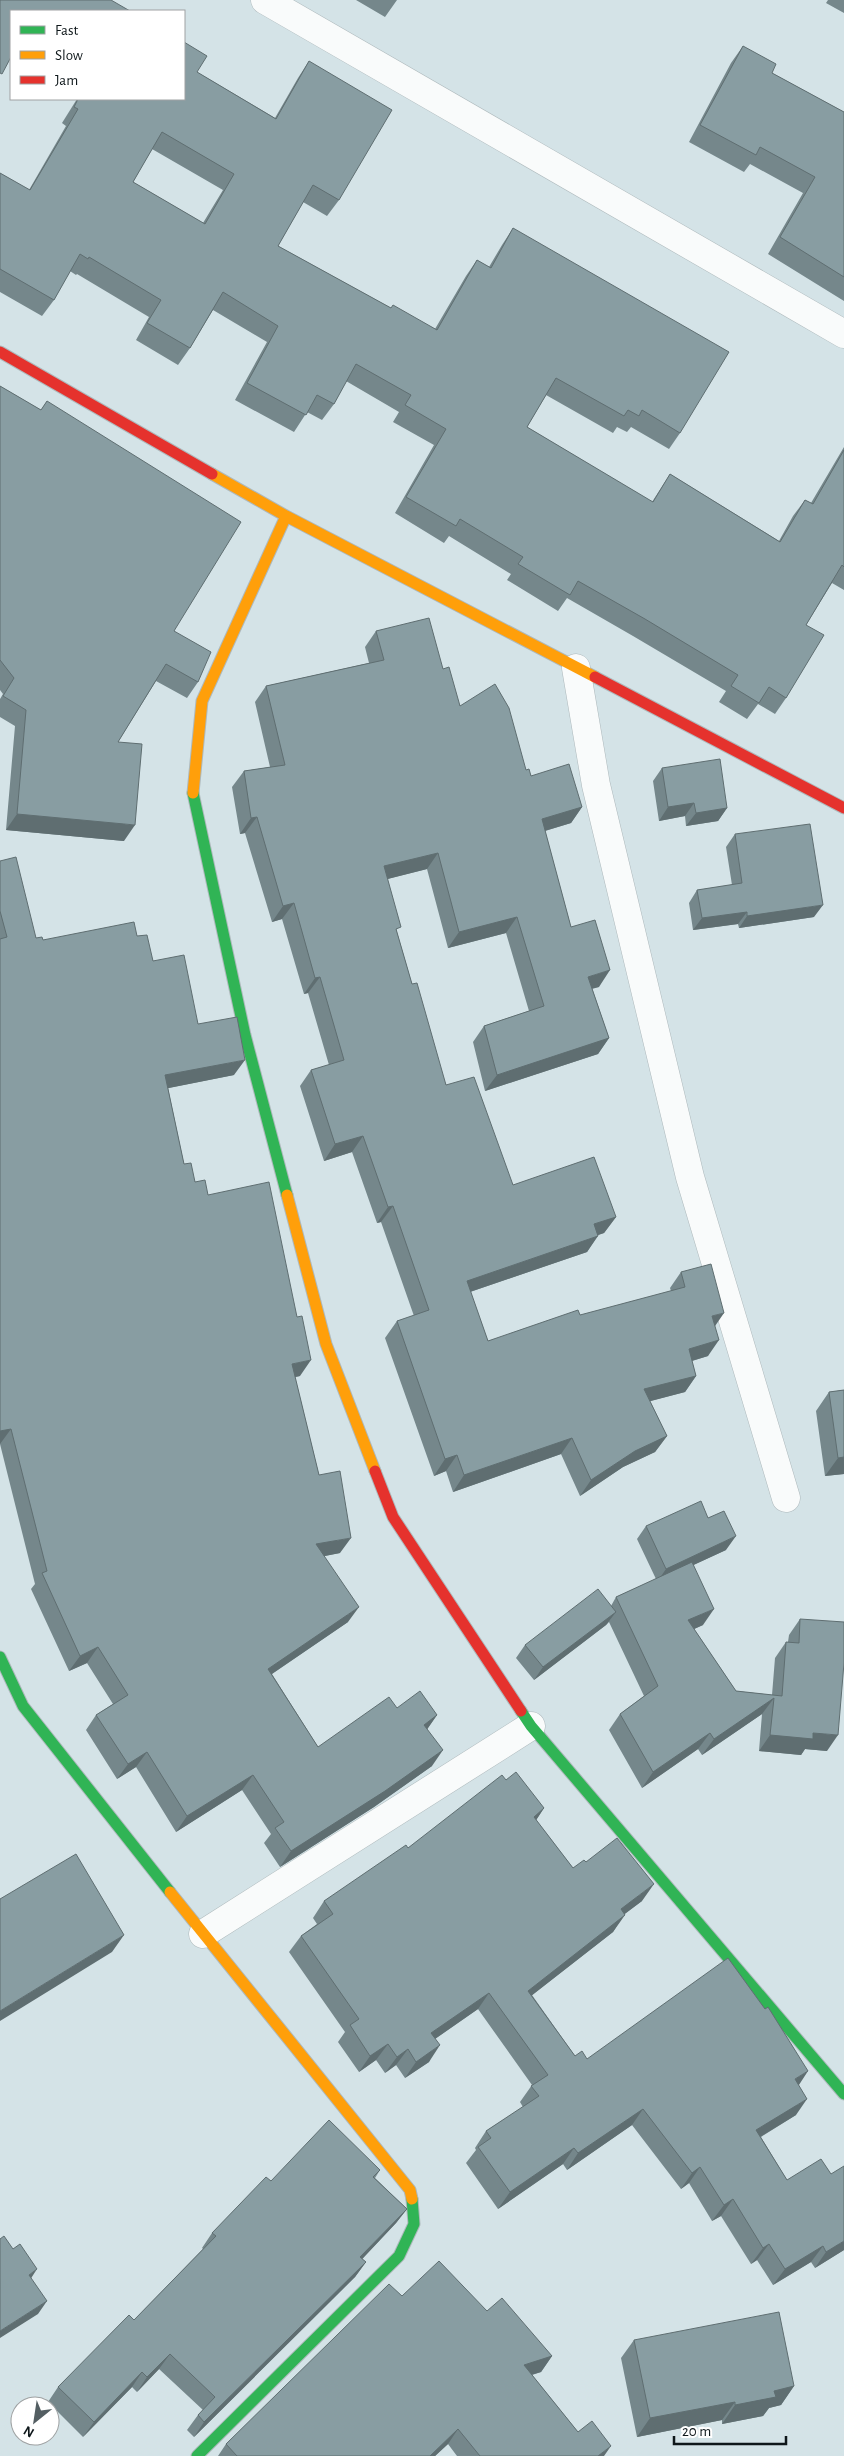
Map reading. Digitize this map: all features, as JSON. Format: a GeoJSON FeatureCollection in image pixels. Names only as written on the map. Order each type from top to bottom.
{"type":"FeatureCollection","features":[{"type":"Feature","properties":{"kind":"street"},"geometry":{"type":"LineString","coordinates":[[265,0],[844,334]]}},
{"type":"Feature","properties":{"kind":"street"},"geometry":{"type":"LineString","coordinates":[[0,352],[286,516],[844,808]]}},
{"type":"Feature","properties":{"kind":"street"},"geometry":{"type":"LineString","coordinates":[[286,516],[202,701],[192,789],[244,1035],[326,1344],[393,1516],[531,1726],[844,2094]]}},
{"type":"Feature","properties":{"kind":"street"},"geometry":{"type":"LineString","coordinates":[[576,668],[596,785],[690,1177],[786,1498]]}},
{"type":"Feature","properties":{"kind":"street"},"geometry":{"type":"LineString","coordinates":[[0,1657],[23,1706],[203,1934],[410,2190],[416,2210],[415,2227],[399,2256],[197,2456]]}},
{"type":"Feature","properties":{"kind":"street"},"geometry":{"type":"LineString","coordinates":[[203,1934],[531,1726]]}},
{"type":"Feature","properties":{"kind":"building"},"geometry":{"type":"Polygon","coordinates":[[[0,0],[111,0],[128,10],[10,10],[10,59],[2,74],[0,73],[0,0]]]}},
{"type":"Feature","properties":{"kind":"building"},"geometry":{"type":"Polygon","coordinates":[[[185,43],[207,56],[197,72],[276,119],[309,61],[392,110],[339,200],[313,185],[278,246],[391,308],[393,305],[437,330],[477,260],[491,268],[513,228],[729,352],[680,433],[642,410],[639,416],[628,410],[624,416],[556,378],[527,427],[653,502],[670,474],[780,542],[805,500],[813,504],[844,450],[844,567],[842,565],[806,625],[824,635],[786,698],[769,687],[759,703],[731,686],[738,675],[645,619],[578,581],[570,595],[518,564],[523,557],[460,519],[456,526],[406,497],[446,429],[405,405],[411,395],[356,364],[334,404],[317,395],[306,415],[247,383],[278,326],[223,292],[190,348],[147,323],[161,300],[89,257],[88,259],[80,254],[54,300],[0,269],[0,173],[30,190],[78,109],[74,107],[78,100],[185,100],[185,43]],[[162,132],[133,182],[205,224],[234,174],[162,132]]]}},
{"type":"Feature","properties":{"kind":"building"},"geometry":{"type":"Polygon","coordinates":[[[743,46],[776,64],[772,73],[844,112],[844,277],[780,237],[815,177],[760,147],[756,155],[700,125],[743,46]]]}},
{"type":"Feature","properties":{"kind":"building"},"geometry":{"type":"Polygon","coordinates":[[[0,386],[41,410],[47,401],[241,522],[174,631],[211,652],[198,682],[166,664],[118,742],[142,744],[135,825],[17,814],[26,710],[3,696],[14,678],[0,660],[0,386]]]}},
{"type":"Feature","properties":{"kind":"building"},"geometry":{"type":"Polygon","coordinates":[[[429,618],[443,669],[449,667],[460,706],[495,684],[509,708],[526,770],[529,769],[531,776],[569,764],[582,807],[542,819],[571,927],[595,920],[610,970],[588,977],[609,1038],[497,1075],[484,1026],[544,1006],[517,917],[459,932],[438,853],[384,866],[401,927],[396,929],[412,984],[417,983],[446,1085],[474,1077],[513,1185],[594,1157],[616,1217],[594,1224],[598,1236],[467,1281],[488,1341],[578,1310],[580,1315],[685,1287],[681,1272],[711,1264],[724,1313],[712,1316],[719,1340],[689,1349],[696,1376],[644,1389],[667,1436],[635,1451],[591,1480],[572,1438],[464,1475],[457,1455],[445,1459],[397,1321],[429,1310],[393,1206],[388,1207],[363,1136],[335,1144],[311,1070],[344,1060],[320,977],[315,978],[294,903],[283,906],[257,817],[251,818],[244,771],[285,765],[266,686],[384,660],[376,631],[429,618]]]}},
{"type":"Feature","properties":{"kind":"building"},"geometry":{"type":"Polygon","coordinates":[[[720,759],[727,808],[696,813],[694,803],[668,807],[662,768],[720,759]]]}},
{"type":"Feature","properties":{"kind":"building"},"geometry":{"type":"Polygon","coordinates":[[[810,824],[823,905],[747,916],[747,912],[702,918],[697,890],[742,883],[735,834],[810,824]]]}},
{"type":"Feature","properties":{"kind":"building"},"geometry":{"type":"Polygon","coordinates":[[[16,857],[36,938],[42,937],[43,940],[134,922],[137,936],[147,935],[153,961],[184,955],[198,1024],[237,1017],[245,1060],[165,1075],[184,1164],[191,1163],[195,1182],[205,1180],[208,1195],[269,1182],[297,1317],[302,1316],[311,1360],[292,1364],[319,1475],[340,1471],[351,1538],[316,1544],[359,1607],[268,1669],[318,1747],[389,1697],[397,1708],[420,1691],[437,1715],[424,1725],[443,1750],[385,1791],[291,1851],[275,1828],[284,1822],[253,1775],[187,1816],[147,1752],[128,1764],[96,1715],[128,1695],[98,1647],[80,1656],[42,1573],[47,1571],[11,1429],[0,1431],[0,939],[7,937],[0,911],[0,861],[16,857]]]}},
{"type":"Feature","properties":{"kind":"building"},"geometry":{"type":"Polygon","coordinates":[[[844,1390],[844,1457],[838,1458],[829,1392],[844,1390]]]}},
{"type":"Feature","properties":{"kind":"building"},"geometry":{"type":"Polygon","coordinates":[[[701,1501],[708,1518],[724,1511],[736,1536],[666,1569],[646,1526],[701,1501]]]}},
{"type":"Feature","properties":{"kind":"building"},"geometry":{"type":"Polygon","coordinates":[[[692,1562],[714,1609],[688,1620],[736,1691],[782,1696],[786,1642],[799,1643],[800,1619],[844,1622],[844,1663],[838,1735],[813,1733],[813,1739],[770,1735],[774,1698],[714,1739],[710,1733],[653,1772],[620,1714],[658,1686],[616,1597],[692,1562]]]}},
{"type":"Feature","properties":{"kind":"building"},"geometry":{"type":"Polygon","coordinates":[[[598,1589],[616,1612],[543,1667],[525,1645],[598,1589]]]}},
{"type":"Feature","properties":{"kind":"building"},"geometry":{"type":"Polygon","coordinates":[[[516,1772],[544,1808],[534,1817],[573,1868],[584,1860],[586,1862],[617,1838],[654,1884],[621,1909],[625,1915],[528,1991],[575,2056],[582,2051],[587,2059],[728,1958],[765,2009],[768,2007],[808,2071],[795,2079],[807,2099],[756,2130],[787,2180],[821,2159],[831,2174],[844,2166],[844,2241],[826,2252],[823,2246],[785,2269],[769,2244],[763,2248],[733,2199],[724,2205],[700,2167],[692,2173],[643,2109],[578,2153],[574,2148],[510,2192],[478,2147],[491,2138],[486,2131],[539,2096],[531,2086],[548,2075],[489,1993],[431,2033],[440,2045],[416,2062],[408,2049],[397,2057],[388,2044],[370,2056],[350,2025],[359,2019],[301,1936],[333,1914],[324,1901],[406,1845],[408,1848],[502,1775],[506,1780],[516,1772]]]}},
{"type":"Feature","properties":{"kind":"building"},"geometry":{"type":"Polygon","coordinates":[[[76,1854],[124,1935],[0,2011],[0,1899],[76,1854]]]}},
{"type":"Feature","properties":{"kind":"building"},"geometry":{"type":"Polygon","coordinates":[[[329,2120],[380,2170],[373,2177],[407,2209],[360,2257],[366,2262],[204,2422],[198,2415],[215,2397],[170,2354],[147,2377],[142,2372],[94,2422],[58,2387],[129,2315],[134,2320],[216,2236],[212,2233],[266,2177],[271,2181],[329,2120]]]}},
{"type":"Feature","properties":{"kind":"building"},"geometry":{"type":"Polygon","coordinates":[[[4,2236],[13,2249],[20,2244],[37,2269],[29,2275],[47,2301],[0,2331],[0,2239],[4,2236]]]}},
{"type":"Feature","properties":{"kind":"building"},"geometry":{"type":"Polygon","coordinates":[[[439,2261],[487,2311],[502,2298],[552,2356],[524,2365],[578,2432],[592,2421],[611,2446],[598,2456],[480,2456],[458,2429],[430,2456],[237,2456],[226,2444],[389,2284],[402,2296],[439,2261]]]}},
{"type":"Feature","properties":{"kind":"building"},"geometry":{"type":"Polygon","coordinates":[[[779,2312],[794,2386],[774,2391],[776,2397],[735,2405],[735,2402],[650,2418],[634,2340],[779,2312]]]}},
{"type":"Feature","properties":{"kind":"traffic: fast"},"geometry":{"type":"LineString","coordinates":[[193,793],[245,1035],[287,1195]]}},
{"type":"Feature","properties":{"kind":"traffic: fast"},"geometry":{"type":"LineString","coordinates":[[0,1657],[23,1706],[170,1892]]}},
{"type":"Feature","properties":{"kind":"traffic: fast"},"geometry":{"type":"LineString","coordinates":[[521,1711],[531,1726],[844,2094]]}},
{"type":"Feature","properties":{"kind":"traffic: fast"},"geometry":{"type":"LineString","coordinates":[[197,2456],[399,2256],[414,2224],[412,2199]]}},
{"type":"Feature","properties":{"kind":"traffic: slow"},"geometry":{"type":"LineString","coordinates":[[212,474],[286,516],[595,677]]}},
{"type":"Feature","properties":{"kind":"traffic: slow"},"geometry":{"type":"LineString","coordinates":[[193,793],[202,701],[286,516]]}},
{"type":"Feature","properties":{"kind":"traffic: slow"},"geometry":{"type":"LineString","coordinates":[[287,1195],[326,1344],[375,1471]]}},
{"type":"Feature","properties":{"kind":"traffic: slow"},"geometry":{"type":"LineString","coordinates":[[170,1892],[410,2190],[412,2199]]}},
{"type":"Feature","properties":{"kind":"traffic: jam"},"geometry":{"type":"LineString","coordinates":[[0,352],[212,474]]}},
{"type":"Feature","properties":{"kind":"traffic: jam"},"geometry":{"type":"LineString","coordinates":[[595,677],[844,808]]}},
{"type":"Feature","properties":{"kind":"traffic: jam"},"geometry":{"type":"LineString","coordinates":[[375,1471],[393,1517],[521,1711]]}}]}
